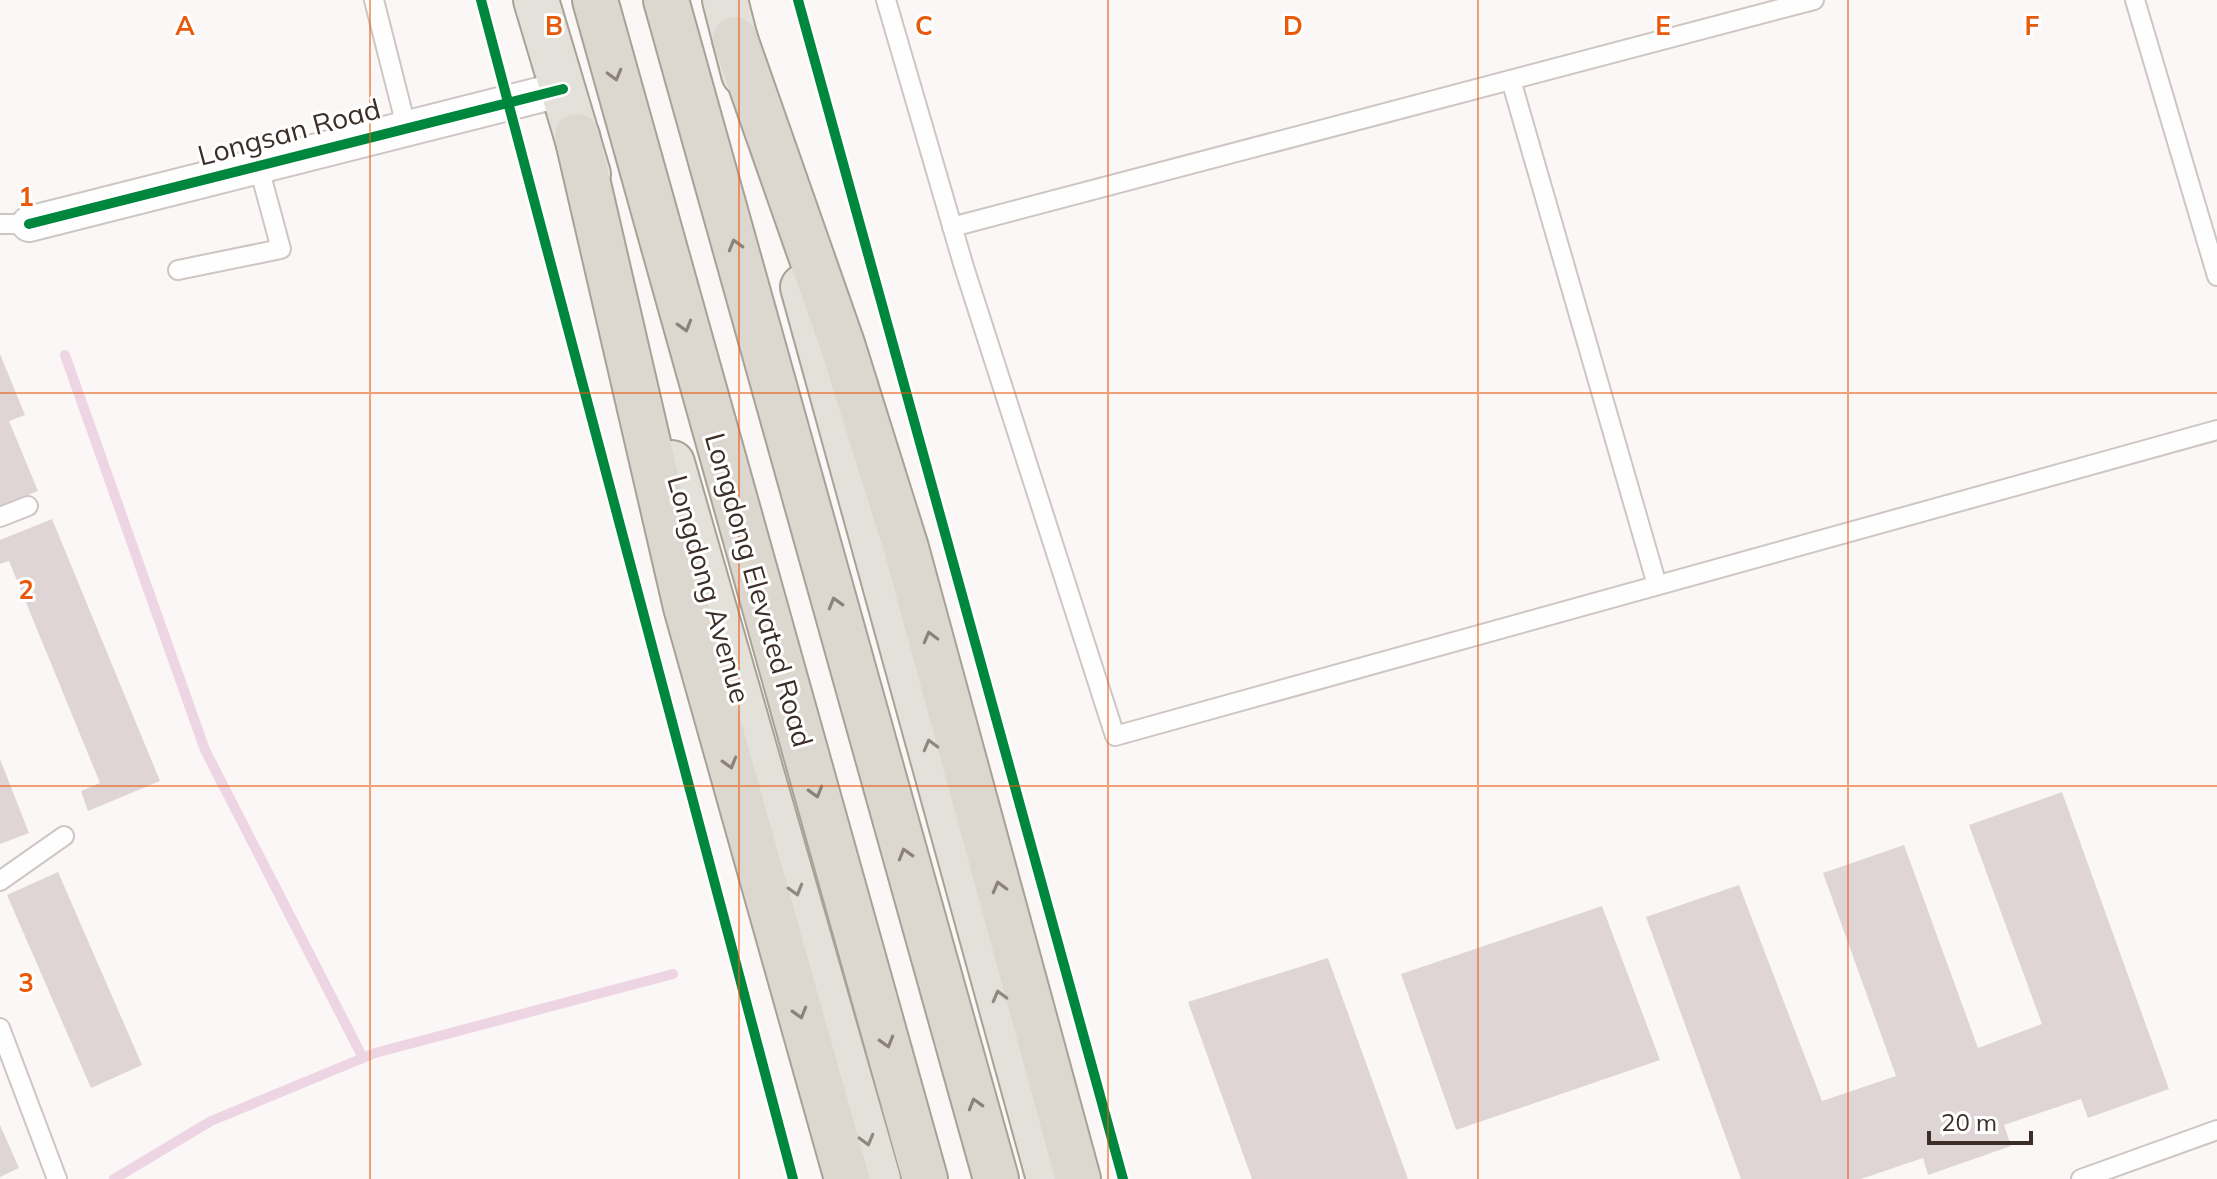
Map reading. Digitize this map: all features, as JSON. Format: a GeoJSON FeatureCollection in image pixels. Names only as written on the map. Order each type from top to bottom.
{"type":"FeatureCollection","features":[{"type":"Feature","properties":{"kind":"highway","name":"Longdong Elevated Road"},"geometry":{"type":"LineString","coordinates":[[595,0],[925,1179]]}},
{"type":"Feature","properties":{"kind":"highway"},"geometry":{"type":"LineString","coordinates":[[666,0],[996,1179]]}},
{"type":"Feature","properties":{"kind":"highway"},"geometry":{"type":"LineString","coordinates":[[730,20],[842,344],[906,548],[1078,1179]]}},
{"type":"Feature","properties":{"kind":"highway"},"geometry":{"type":"LineString","coordinates":[[577,136],[686,607],[847,1179]]}},
{"type":"Feature","properties":{"kind":"main road","name":"Longdong Avenue"},"geometry":{"type":"LineString","coordinates":[[536,0],[878,1179]]}},
{"type":"Feature","properties":{"kind":"main road"},"geometry":{"type":"LineString","coordinates":[[730,20],[1049,1179]]}},
{"type":"Feature","properties":{"kind":"street","name":"Longsan Road"},"geometry":{"type":"LineString","coordinates":[[14,224],[563,89]]}},
{"type":"Feature","properties":{"kind":"lane"},"geometry":{"type":"LineString","coordinates":[[374,0],[406,126]]}},
{"type":"Feature","properties":{"kind":"lane"},"geometry":{"type":"LineString","coordinates":[[886,0],[952,227],[1115,736],[2217,430]]}},
{"type":"Feature","properties":{"kind":"lane"},"geometry":{"type":"LineString","coordinates":[[952,227],[1814,0]]}},
{"type":"Feature","properties":{"kind":"lane"},"geometry":{"type":"LineString","coordinates":[[2135,0],[2217,276]]}},
{"type":"Feature","properties":{"kind":"lane"},"geometry":{"type":"LineString","coordinates":[[1511,80],[1657,585]]}},
{"type":"Feature","properties":{"kind":"lane"},"geometry":{"type":"LineString","coordinates":[[178,270],[281,249],[258,164]]}},
{"type":"Feature","properties":{"kind":"lane"},"geometry":{"type":"LineString","coordinates":[[0,517],[28,506]]}},
{"type":"Feature","properties":{"kind":"lane"},"geometry":{"type":"LineString","coordinates":[[0,881],[64,836]]}},
{"type":"Feature","properties":{"kind":"lane"},"geometry":{"type":"LineString","coordinates":[[0,1028],[54,1170]]}},
{"type":"Feature","properties":{"kind":"lane"},"geometry":{"type":"LineString","coordinates":[[2081,1179],[2217,1130]]}},
{"type":"Feature","properties":{"kind":"building"},"geometry":{"type":"Polygon","coordinates":[[[0,354],[25,415],[9,421],[38,491],[0,506],[0,354]]]}},
{"type":"Feature","properties":{"kind":"building"},"geometry":{"type":"Polygon","coordinates":[[[52,519],[160,781],[88,811],[81,791],[100,783],[9,561],[0,564],[0,540],[52,519]]]}},
{"type":"Feature","properties":{"kind":"building"},"geometry":{"type":"Polygon","coordinates":[[[0,759],[29,833],[0,844],[0,759]]]}},
{"type":"Feature","properties":{"kind":"building"},"geometry":{"type":"Polygon","coordinates":[[[2062,792],[2169,1089],[2088,1118],[2081,1099],[2004,1125],[2011,1146],[1928,1175],[1923,1158],[1861,1179],[1741,1179],[1646,917],[1739,885],[1822,1101],[1896,1076],[1823,873],[1904,845],[1978,1048],[2042,1024],[1969,825],[2062,792]]]}},
{"type":"Feature","properties":{"kind":"building"},"geometry":{"type":"Polygon","coordinates":[[[58,872],[142,1065],[91,1088],[7,895],[58,872]]]}},
{"type":"Feature","properties":{"kind":"building"},"geometry":{"type":"Polygon","coordinates":[[[1602,906],[1660,1060],[1456,1130],[1401,974],[1602,906]]]}},
{"type":"Feature","properties":{"kind":"building"},"geometry":{"type":"Polygon","coordinates":[[[1328,958],[1408,1179],[1252,1179],[1188,1002],[1328,958]]]}},
{"type":"Feature","properties":{"kind":"building"},"geometry":{"type":"Polygon","coordinates":[[[0,1125],[19,1168],[0,1177],[0,1125]]]}},
{"type":"Feature","properties":{"kind":"waterway"},"geometry":{"type":"LineString","coordinates":[[65,355],[205,750],[363,1058]]}},
{"type":"Feature","properties":{"kind":"waterway"},"geometry":{"type":"LineString","coordinates":[[114,1179],[211,1121],[375,1053],[673,974]]}},
{"type":"Feature","properties":{"kind":"cycle path"},"geometry":{"type":"LineString","coordinates":[[481,0],[793,1179]]}},
{"type":"Feature","properties":{"kind":"cycle path"},"geometry":{"type":"LineString","coordinates":[[798,0],[1123,1179]]}},
{"type":"Feature","properties":{"kind":"cycle path"},"geometry":{"type":"LineString","coordinates":[[29,224],[563,89]]}}]}
